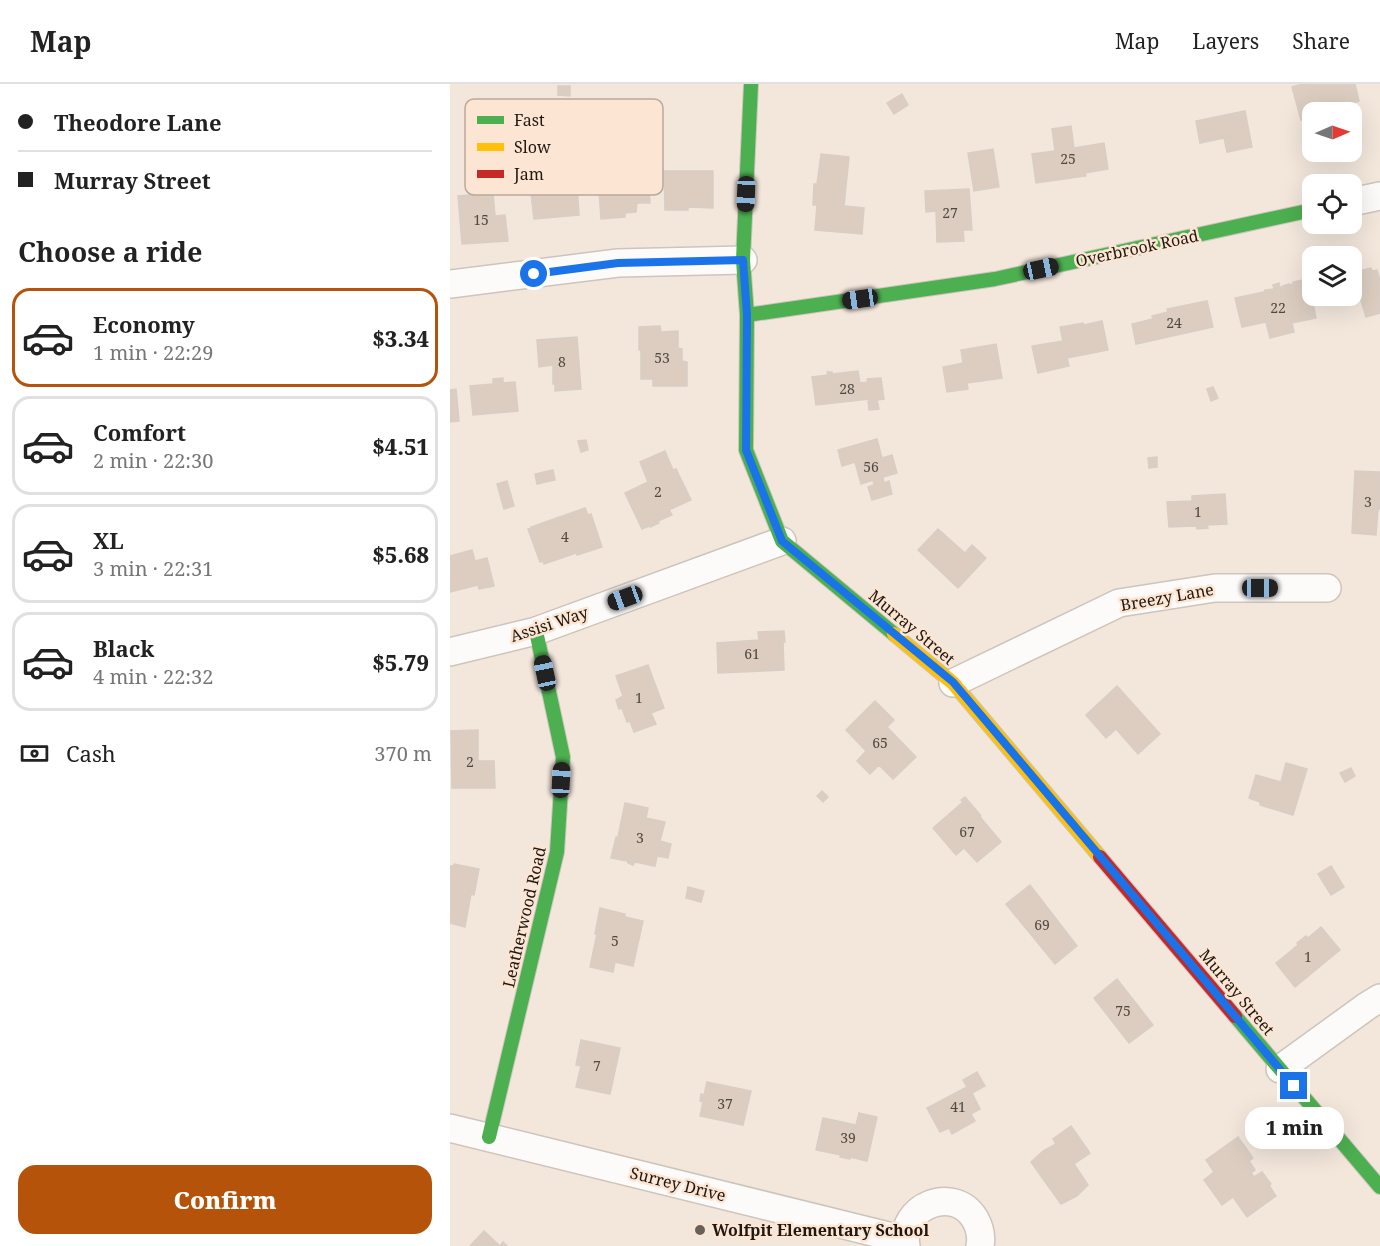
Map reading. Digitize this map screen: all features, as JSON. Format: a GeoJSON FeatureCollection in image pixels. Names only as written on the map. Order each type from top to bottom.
{"type":"FeatureCollection","features":[{"type":"Feature","properties":{"kind":"street","name":"Murray Street"},"geometry":{"type":"LineString","coordinates":[[751,84],[743,260],[747,315],[746,450],[782,541],[953,682],[1380,1187]]}},
{"type":"Feature","properties":{"kind":"street"},"geometry":{"type":"LineString","coordinates":[[1362,200],[1380,196]]}},
{"type":"Feature","properties":{"kind":"street","name":"Overbrook Road"},"geometry":{"type":"LineString","coordinates":[[747,315],[995,279],[1302,212]]}},
{"type":"Feature","properties":{"kind":"street"},"geometry":{"type":"LineString","coordinates":[[450,284],[618,263],[743,260]]}},
{"type":"Feature","properties":{"kind":"street","name":"Assisi Way"},"geometry":{"type":"LineString","coordinates":[[450,652],[536,631],[782,541]]}},
{"type":"Feature","properties":{"kind":"street","name":"Breezy Lane"},"geometry":{"type":"LineString","coordinates":[[953,682],[1119,603],[1215,588],[1327,588]]}},
{"type":"Feature","properties":{"kind":"street","name":"Leatherwood Road"},"geometry":{"type":"LineString","coordinates":[[489,1137],[557,852],[562,757],[536,631]]}},
{"type":"Feature","properties":{"kind":"street"},"geometry":{"type":"LineString","coordinates":[[1280,1069],[1380,998]]}},
{"type":"Feature","properties":{"kind":"street","name":"Surrey Drive"},"geometry":{"type":"LineString","coordinates":[[450,1128],[906,1243],[907,1227],[914,1215],[924,1207],[936,1202],[949,1202],[962,1206],[972,1214],[979,1226],[982,1239],[980,1246]]}},
{"type":"Feature","properties":{"kind":"building"},"geometry":{"type":"Polygon","coordinates":[[[1302,84],[1355,84],[1359,101],[1302,102],[1301,120],[1292,87],[1302,84]]]}},
{"type":"Feature","properties":{"kind":"building"},"geometry":{"type":"Polygon","coordinates":[[[558,86],[570,86],[570,96],[558,95],[558,86]]]}},
{"type":"Feature","properties":{"kind":"building"},"geometry":{"type":"Polygon","coordinates":[[[902,94],[908,105],[894,114],[887,103],[902,94]]]}},
{"type":"Feature","properties":{"kind":"building"},"geometry":{"type":"Polygon","coordinates":[[[1245,111],[1252,147],[1227,152],[1224,138],[1200,143],[1196,121],[1245,111]]]}},
{"type":"Feature","properties":{"kind":"building"},"geometry":{"type":"Polygon","coordinates":[[[1071,126],[1074,148],[1104,143],[1108,169],[1085,173],[1086,176],[1036,183],[1032,154],[1055,151],[1052,129],[1071,126]]]}},
{"type":"Feature","properties":{"kind":"building"},"geometry":{"type":"Polygon","coordinates":[[[993,149],[999,187],[974,191],[968,153],[993,149]]]}},
{"type":"Feature","properties":{"kind":"building"},"geometry":{"type":"Polygon","coordinates":[[[821,154],[849,157],[844,206],[864,208],[862,234],[815,230],[817,205],[813,205],[814,184],[817,184],[821,154]]]}},
{"type":"Feature","properties":{"kind":"building"},"geometry":{"type":"Polygon","coordinates":[[[664,171],[713,171],[713,208],[688,207],[688,210],[665,210],[664,171]]]}},
{"type":"Feature","properties":{"kind":"building"},"geometry":{"type":"Polygon","coordinates":[[[969,189],[972,230],[963,230],[964,241],[937,242],[936,211],[926,212],[925,191],[969,189]]]}},
{"type":"Feature","properties":{"kind":"building"},"geometry":{"type":"Polygon","coordinates":[[[493,195],[495,216],[505,215],[508,241],[462,244],[458,196],[493,195]]]}},
{"type":"Feature","properties":{"kind":"building"},"geometry":{"type":"Polygon","coordinates":[[[531,195],[578,195],[579,215],[534,219],[531,195]]]}},
{"type":"Feature","properties":{"kind":"building"},"geometry":{"type":"Polygon","coordinates":[[[599,195],[649,195],[650,203],[637,203],[636,212],[625,213],[625,217],[601,219],[599,195]]]}},
{"type":"Feature","properties":{"kind":"building"},"geometry":{"type":"Polygon","coordinates":[[[1371,268],[1372,271],[1377,270],[1380,280],[1380,313],[1366,317],[1362,304],[1362,270],[1371,268]]]}},
{"type":"Feature","properties":{"kind":"building"},"geometry":{"type":"Polygon","coordinates":[[[1302,280],[1302,306],[1314,306],[1316,318],[1292,323],[1294,332],[1270,338],[1266,322],[1242,327],[1235,298],[1274,289],[1273,285],[1279,283],[1280,288],[1289,284],[1293,285],[1293,282],[1302,280]]]}},
{"type":"Feature","properties":{"kind":"building"},"geometry":{"type":"Polygon","coordinates":[[[1207,301],[1213,327],[1136,344],[1132,324],[1153,319],[1152,316],[1168,312],[1167,309],[1207,301]]]}},
{"type":"Feature","properties":{"kind":"building"},"geometry":{"type":"Polygon","coordinates":[[[1102,321],[1108,350],[1067,358],[1069,366],[1038,373],[1032,346],[1063,341],[1060,327],[1102,321]]]}},
{"type":"Feature","properties":{"kind":"building"},"geometry":{"type":"Polygon","coordinates":[[[660,326],[661,332],[678,331],[678,348],[682,349],[682,361],[687,362],[687,386],[653,386],[653,379],[641,379],[639,327],[660,326]]]}},
{"type":"Feature","properties":{"kind":"building"},"geometry":{"type":"Polygon","coordinates":[[[577,337],[581,389],[555,391],[553,365],[539,367],[537,340],[577,337]]]}},
{"type":"Feature","properties":{"kind":"building"},"geometry":{"type":"Polygon","coordinates":[[[996,344],[1002,378],[967,383],[968,389],[947,392],[943,367],[963,363],[961,350],[996,344]]]}},
{"type":"Feature","properties":{"kind":"building"},"geometry":{"type":"Polygon","coordinates":[[[858,371],[860,383],[868,382],[867,379],[881,378],[884,399],[877,400],[879,409],[869,410],[868,401],[870,399],[816,405],[812,377],[828,375],[827,372],[832,372],[832,374],[858,371]]]}},
{"type":"Feature","properties":{"kind":"building"},"geometry":{"type":"Polygon","coordinates":[[[503,378],[503,383],[515,382],[518,411],[473,415],[470,386],[493,384],[493,379],[503,378]]]}},
{"type":"Feature","properties":{"kind":"building"},"geometry":{"type":"Polygon","coordinates":[[[1213,387],[1218,398],[1211,401],[1207,389],[1213,387]]]}},
{"type":"Feature","properties":{"kind":"building"},"geometry":{"type":"Polygon","coordinates":[[[456,389],[459,421],[450,422],[450,390],[456,389]]]}},
{"type":"Feature","properties":{"kind":"building"},"geometry":{"type":"Polygon","coordinates":[[[877,439],[882,458],[892,455],[897,473],[883,477],[884,483],[889,481],[892,494],[872,500],[868,487],[874,485],[873,480],[861,484],[855,462],[842,466],[838,450],[877,439]]]}},
{"type":"Feature","properties":{"kind":"building"},"geometry":{"type":"Polygon","coordinates":[[[586,440],[588,450],[581,452],[578,441],[586,440]]]}},
{"type":"Feature","properties":{"kind":"building"},"geometry":{"type":"Polygon","coordinates":[[[665,451],[673,470],[676,469],[691,500],[669,510],[672,515],[658,521],[659,523],[642,529],[625,493],[648,482],[640,462],[665,451]]]}},
{"type":"Feature","properties":{"kind":"building"},"geometry":{"type":"Polygon","coordinates":[[[1157,457],[1157,467],[1149,468],[1148,458],[1157,457]]]}},
{"type":"Feature","properties":{"kind":"building"},"geometry":{"type":"Polygon","coordinates":[[[553,470],[555,480],[537,484],[535,474],[553,470]]]}},
{"type":"Feature","properties":{"kind":"building"},"geometry":{"type":"Polygon","coordinates":[[[1355,471],[1380,472],[1380,509],[1378,509],[1376,535],[1352,533],[1355,471]]]}},
{"type":"Feature","properties":{"kind":"building"},"geometry":{"type":"Polygon","coordinates":[[[507,481],[514,506],[504,509],[497,484],[507,481]]]}},
{"type":"Feature","properties":{"kind":"building"},"geometry":{"type":"Polygon","coordinates":[[[1225,494],[1227,524],[1207,525],[1208,528],[1197,529],[1196,526],[1169,527],[1167,502],[1192,501],[1192,496],[1225,494]]]}},
{"type":"Feature","properties":{"kind":"building"},"geometry":{"type":"Polygon","coordinates":[[[585,508],[588,515],[591,514],[602,547],[544,564],[543,561],[540,562],[528,529],[585,508]]]}},
{"type":"Feature","properties":{"kind":"building"},"geometry":{"type":"Polygon","coordinates":[[[938,529],[965,553],[972,545],[986,558],[958,588],[918,550],[938,529]]]}},
{"type":"Feature","properties":{"kind":"building"},"geometry":{"type":"Polygon","coordinates":[[[472,550],[475,561],[487,558],[494,586],[479,589],[478,585],[450,592],[450,556],[472,550]]]}},
{"type":"Feature","properties":{"kind":"building"},"geometry":{"type":"Polygon","coordinates":[[[784,631],[784,670],[718,673],[717,643],[759,640],[758,632],[784,631]]]}},
{"type":"Feature","properties":{"kind":"building"},"geometry":{"type":"Polygon","coordinates":[[[648,665],[664,708],[651,713],[656,724],[634,732],[630,721],[627,722],[616,700],[623,696],[616,676],[648,665]]]}},
{"type":"Feature","properties":{"kind":"building"},"geometry":{"type":"Polygon","coordinates":[[[1117,686],[1160,734],[1138,754],[1116,729],[1106,738],[1086,715],[1117,686]]]}},
{"type":"Feature","properties":{"kind":"building"},"geometry":{"type":"Polygon","coordinates":[[[875,701],[894,720],[887,727],[916,757],[893,779],[879,765],[870,774],[857,761],[866,751],[846,730],[875,701]]]}},
{"type":"Feature","properties":{"kind":"building"},"geometry":{"type":"Polygon","coordinates":[[[478,730],[478,761],[494,761],[495,788],[452,788],[451,731],[478,730]]]}},
{"type":"Feature","properties":{"kind":"building"},"geometry":{"type":"Polygon","coordinates":[[[1286,763],[1307,769],[1293,815],[1260,805],[1260,802],[1249,798],[1256,775],[1281,782],[1286,763]]]}},
{"type":"Feature","properties":{"kind":"building"},"geometry":{"type":"Polygon","coordinates":[[[1351,768],[1355,776],[1345,782],[1340,773],[1351,768]]]}},
{"type":"Feature","properties":{"kind":"building"},"geometry":{"type":"Polygon","coordinates":[[[822,791],[828,797],[823,802],[817,796],[822,791]]]}},
{"type":"Feature","properties":{"kind":"building"},"geometry":{"type":"Polygon","coordinates":[[[965,797],[1001,842],[977,862],[964,848],[956,855],[933,828],[963,802],[961,800],[965,797]]]}},
{"type":"Feature","properties":{"kind":"building"},"geometry":{"type":"Polygon","coordinates":[[[625,803],[648,808],[646,818],[665,822],[660,841],[671,844],[668,858],[657,856],[655,866],[635,862],[633,865],[627,861],[611,858],[625,803]]]}},
{"type":"Feature","properties":{"kind":"building"},"geometry":{"type":"Polygon","coordinates":[[[454,864],[479,869],[474,895],[471,894],[465,927],[450,923],[450,866],[454,864]]]}},
{"type":"Feature","properties":{"kind":"building"},"geometry":{"type":"Polygon","coordinates":[[[1331,866],[1344,887],[1331,895],[1318,874],[1331,866]]]}},
{"type":"Feature","properties":{"kind":"building"},"geometry":{"type":"Polygon","coordinates":[[[1030,885],[1077,946],[1055,964],[1006,904],[1030,885]]]}},
{"type":"Feature","properties":{"kind":"building"},"geometry":{"type":"Polygon","coordinates":[[[688,887],[704,891],[701,902],[686,898],[688,887]]]}},
{"type":"Feature","properties":{"kind":"building"},"geometry":{"type":"Polygon","coordinates":[[[600,908],[643,921],[633,966],[615,962],[613,972],[590,967],[600,908]]]}},
{"type":"Feature","properties":{"kind":"building"},"geometry":{"type":"Polygon","coordinates":[[[1321,927],[1340,950],[1295,987],[1276,963],[1298,945],[1297,943],[1306,936],[1308,938],[1321,927]]]}},
{"type":"Feature","properties":{"kind":"building"},"geometry":{"type":"Polygon","coordinates":[[[1117,979],[1153,1025],[1129,1043],[1094,998],[1117,979]]]}},
{"type":"Feature","properties":{"kind":"building"},"geometry":{"type":"Polygon","coordinates":[[[581,1040],[620,1048],[610,1094],[576,1087],[581,1066],[576,1065],[581,1040]]]}},
{"type":"Feature","properties":{"kind":"building"},"geometry":{"type":"Polygon","coordinates":[[[977,1072],[985,1086],[972,1093],[980,1109],[971,1114],[975,1121],[952,1134],[949,1128],[940,1132],[927,1108],[967,1087],[963,1080],[977,1072]]]}},
{"type":"Feature","properties":{"kind":"building"},"geometry":{"type":"Polygon","coordinates":[[[707,1082],[751,1091],[743,1125],[700,1116],[703,1102],[700,1101],[701,1094],[704,1095],[707,1082]]]}},
{"type":"Feature","properties":{"kind":"building"},"geometry":{"type":"Polygon","coordinates":[[[859,1113],[877,1117],[867,1161],[816,1150],[823,1118],[856,1125],[859,1113]]]}},
{"type":"Feature","properties":{"kind":"building"},"geometry":{"type":"Polygon","coordinates":[[[1071,1126],[1090,1153],[1074,1164],[1088,1185],[1077,1196],[1061,1204],[1031,1162],[1043,1151],[1056,1144],[1053,1139],[1071,1126]]]}},
{"type":"Feature","properties":{"kind":"building"},"geometry":{"type":"Polygon","coordinates":[[[1238,1137],[1253,1158],[1249,1161],[1255,1170],[1251,1173],[1254,1177],[1262,1172],[1276,1196],[1247,1217],[1233,1197],[1222,1205],[1204,1180],[1214,1172],[1206,1160],[1238,1137]]]}},
{"type":"Feature","properties":{"kind":"building"},"geometry":{"type":"Polygon","coordinates":[[[484,1231],[500,1246],[470,1246],[484,1231]]]}},
{"type":"Feature","properties":{"kind":"traffic: fast"},"geometry":{"type":"LineString","coordinates":[[751,84],[743,260],[747,315],[746,450],[782,541],[894,634]]}},
{"type":"Feature","properties":{"kind":"traffic: fast"},"geometry":{"type":"LineString","coordinates":[[747,315],[995,279],[1302,212]]}},
{"type":"Feature","properties":{"kind":"traffic: fast"},"geometry":{"type":"LineString","coordinates":[[489,1137],[557,852],[563,757],[536,631]]}},
{"type":"Feature","properties":{"kind":"traffic: fast"},"geometry":{"type":"LineString","coordinates":[[1235,1016],[1380,1187]]}},
{"type":"Feature","properties":{"kind":"traffic: slow"},"geometry":{"type":"LineString","coordinates":[[894,634],[953,683],[1100,857]]}},
{"type":"Feature","properties":{"kind":"traffic: jam"},"geometry":{"type":"LineString","coordinates":[[1100,857],[1235,1016]]}},
{"type":"Feature","properties":{"kind":"place","name":"Wolfpit Elementary School"},"geometry":{"type":"Point","coordinates":[700,1230]}},
{"type":"Feature","properties":{"kind":"route"},"geometry":{"type":"LineString","coordinates":[[534,274],[618,263],[743,260],[747,315],[746,450],[782,541],[953,682],[1294,1086]]}}]}
